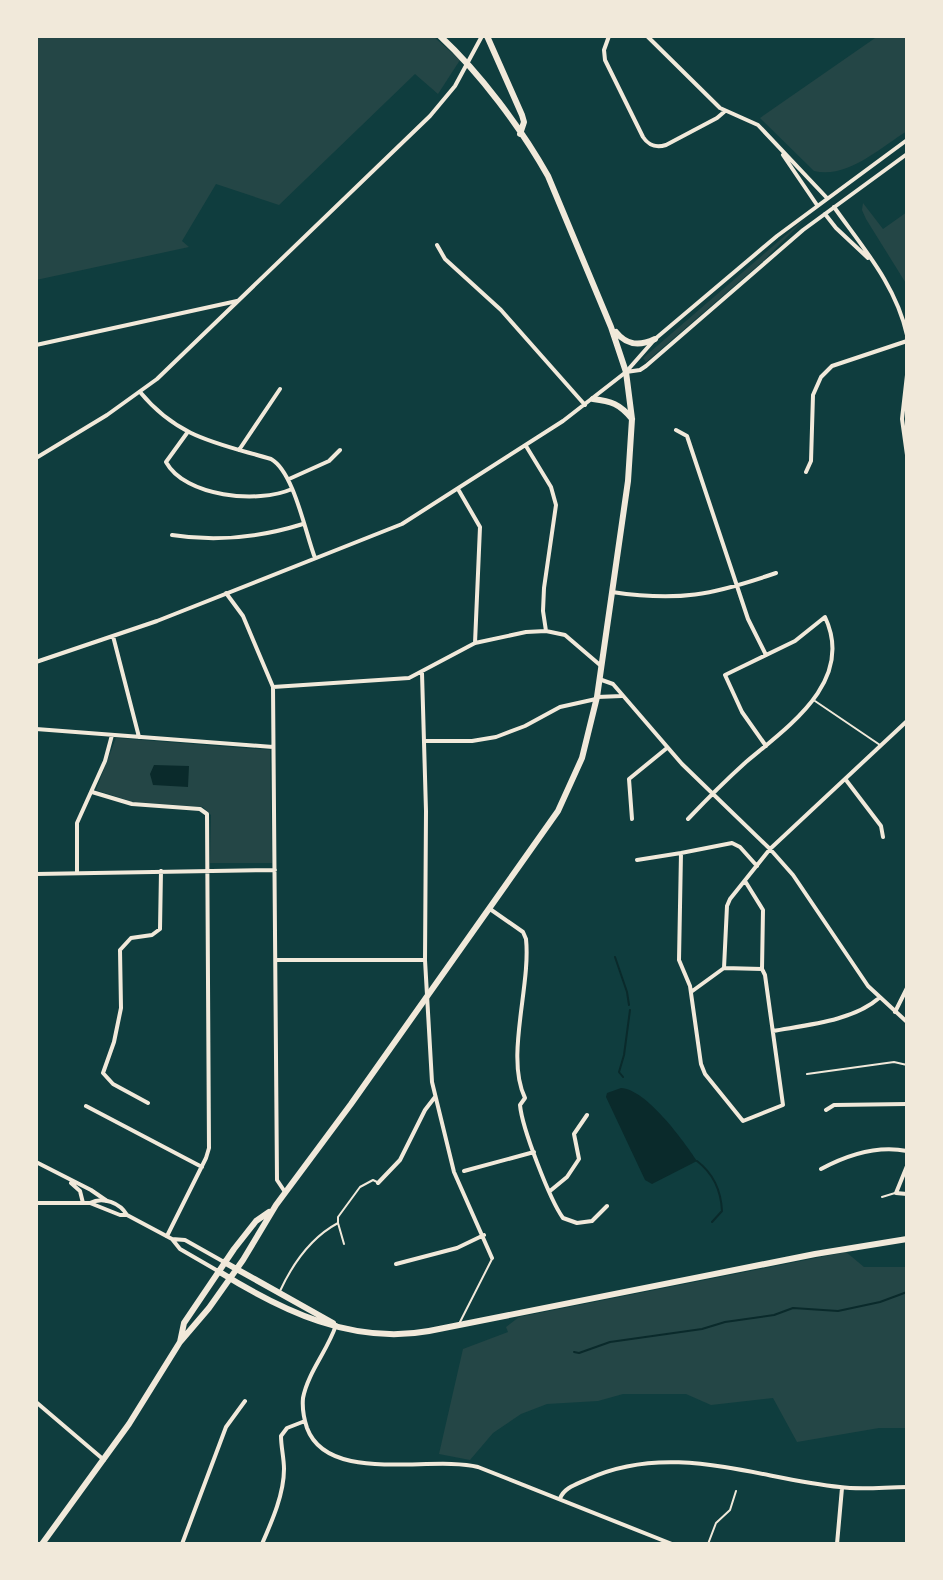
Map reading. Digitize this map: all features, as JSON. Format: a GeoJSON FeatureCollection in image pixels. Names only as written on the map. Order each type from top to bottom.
{"type":"FeatureCollection","features":[{"type":"Feature","properties":{"kind":"main road"},"geometry":{"type":"LineString","coordinates":[[42,1544],[104,1460],[180,1342],[193,1329],[236,1269],[272,1210],[490,909],[565,798],[586,747],[628,481],[632,419],[626,372],[611,327],[548,176],[471,70],[440,36]]}},
{"type":"Feature","properties":{"kind":"main road"},"geometry":{"type":"LineString","coordinates":[[484,36],[522,115],[524,122],[520,134]]}},
{"type":"Feature","properties":{"kind":"main road"},"geometry":{"type":"LineString","coordinates":[[611,327],[620,337],[634,344],[655,339]]}},
{"type":"Feature","properties":{"kind":"main road"},"geometry":{"type":"LineString","coordinates":[[593,399],[613,402],[632,419]]}},
{"type":"Feature","properties":{"kind":"main road"},"geometry":{"type":"LineString","coordinates":[[180,1342],[184,1323],[224,1262],[256,1221],[272,1210]]}},
{"type":"Feature","properties":{"kind":"main road"},"geometry":{"type":"LineString","coordinates":[[218,1271],[317,1322],[390,1336],[907,1239]]}},
{"type":"Feature","properties":{"kind":"main road"},"geometry":{"type":"LineString","coordinates":[[224,1262],[336,1325]]}},
{"type":"Feature","properties":{"kind":"street"},"geometry":{"type":"LineString","coordinates":[[36,458],[140,392],[239,300],[444,101],[484,36]]}},
{"type":"Feature","properties":{"kind":"street"},"geometry":{"type":"LineString","coordinates":[[609,36],[604,50],[605,60],[643,137],[649,143],[657,147],[666,145],[725,111]]}},
{"type":"Feature","properties":{"kind":"street"},"geometry":{"type":"LineString","coordinates":[[647,36],[725,111],[753,121],[827,198],[875,265],[897,302],[907,338],[832,366],[821,377],[813,395],[811,461],[806,472]]}},
{"type":"Feature","properties":{"kind":"street"},"geometry":{"type":"LineString","coordinates":[[36,662],[113,636],[402,524],[526,446],[593,399],[626,372],[655,339],[817,205],[907,140]]}},
{"type":"Feature","properties":{"kind":"street"},"geometry":{"type":"LineString","coordinates":[[780,149],[817,205],[875,265]]}},
{"type":"Feature","properties":{"kind":"street"},"geometry":{"type":"LineString","coordinates":[[626,372],[646,366],[825,214],[907,154]]}},
{"type":"Feature","properties":{"kind":"street"},"geometry":{"type":"LineString","coordinates":[[437,245],[445,259],[501,310],[585,405]]}},
{"type":"Feature","properties":{"kind":"street"},"geometry":{"type":"LineString","coordinates":[[36,345],[239,300]]}},
{"type":"Feature","properties":{"kind":"street"},"geometry":{"type":"LineString","coordinates":[[907,375],[902,419],[907,455]]}},
{"type":"Feature","properties":{"kind":"street"},"geometry":{"type":"LineString","coordinates":[[239,450],[280,389]]}},
{"type":"Feature","properties":{"kind":"street"},"geometry":{"type":"LineString","coordinates":[[140,392],[152,407],[187,433],[276,462],[289,479],[315,558]]}},
{"type":"Feature","properties":{"kind":"street"},"geometry":{"type":"LineString","coordinates":[[676,430],[687,436],[748,619],[766,655]]}},
{"type":"Feature","properties":{"kind":"street"},"geometry":{"type":"LineString","coordinates":[[187,433],[166,462],[192,484],[241,497],[273,496],[292,489]]}},
{"type":"Feature","properties":{"kind":"street"},"geometry":{"type":"LineString","coordinates":[[526,446],[551,487],[556,505],[544,588],[546,631]]}},
{"type":"Feature","properties":{"kind":"street"},"geometry":{"type":"LineString","coordinates":[[289,479],[329,461],[340,450]]}},
{"type":"Feature","properties":{"kind":"street"},"geometry":{"type":"LineString","coordinates":[[458,489],[480,527],[475,643]]}},
{"type":"Feature","properties":{"kind":"street"},"geometry":{"type":"LineString","coordinates":[[172,535],[191,538],[240,537],[303,524]]}},
{"type":"Feature","properties":{"kind":"street"},"geometry":{"type":"LineString","coordinates":[[612,592],[678,598],[706,595],[776,573]]}},
{"type":"Feature","properties":{"kind":"street"},"geometry":{"type":"LineString","coordinates":[[226,593],[243,616],[273,687],[277,1180],[285,1192]]}},
{"type":"Feature","properties":{"kind":"street"},"geometry":{"type":"LineString","coordinates":[[688,819],[815,701],[832,660],[832,639],[825,617],[795,641],[725,675],[742,712],[766,746]]}},
{"type":"Feature","properties":{"kind":"street"},"geometry":{"type":"LineString","coordinates":[[273,687],[409,678],[475,643],[501,636],[546,631],[570,638],[600,666]]}},
{"type":"Feature","properties":{"kind":"street"},"geometry":{"type":"LineString","coordinates":[[113,636],[139,737]]}},
{"type":"Feature","properties":{"kind":"street"},"geometry":{"type":"LineString","coordinates":[[422,673],[429,1061],[454,1172],[492,1258]]}},
{"type":"Feature","properties":{"kind":"street"},"geometry":{"type":"LineString","coordinates":[[599,679],[613,684],[667,748],[770,849],[793,875],[879,998],[907,1022]]}},
{"type":"Feature","properties":{"kind":"street"},"geometry":{"type":"LineString","coordinates":[[424,741],[472,741],[496,737],[560,707],[596,698],[623,696]]}},
{"type":"Feature","properties":{"kind":"street"},"geometry":{"type":"LineString","coordinates":[[724,968],[727,904],[770,849],[907,721]]}},
{"type":"Feature","properties":{"kind":"street"},"geometry":{"type":"LineString","coordinates":[[36,729],[273,747]]}},
{"type":"Feature","properties":{"kind":"street"},"geometry":{"type":"LineString","coordinates":[[77,872],[77,823],[105,761],[112,735]]}},
{"type":"Feature","properties":{"kind":"street"},"geometry":{"type":"LineString","coordinates":[[632,819],[629,779],[667,748]]}},
{"type":"Feature","properties":{"kind":"street"},"geometry":{"type":"LineString","coordinates":[[846,780],[872,812],[881,826],[883,837]]}},
{"type":"Feature","properties":{"kind":"street"},"geometry":{"type":"LineString","coordinates":[[92,792],[120,802],[205,810],[209,1148],[170,1238]]}},
{"type":"Feature","properties":{"kind":"street"},"geometry":{"type":"LineString","coordinates":[[637,860],[732,843],[740,847],[757,866]]}},
{"type":"Feature","properties":{"kind":"street"},"geometry":{"type":"LineString","coordinates":[[681,853],[679,960],[691,992],[701,1067],[743,1121],[783,1105],[762,969],[763,910],[745,881]]}},
{"type":"Feature","properties":{"kind":"street"},"geometry":{"type":"LineString","coordinates":[[36,874],[275,870]]}},
{"type":"Feature","properties":{"kind":"street"},"geometry":{"type":"LineString","coordinates":[[148,1103],[113,1084],[103,1073],[121,1008],[120,950],[131,938],[152,935],[160,929],[161,871]]}},
{"type":"Feature","properties":{"kind":"street"},"geometry":{"type":"LineString","coordinates":[[490,909],[523,932],[526,939],[526,979],[517,1063],[520,1088],[525,1098],[520,1105],[521,1114],[534,1152],[560,1213],[569,1221],[592,1221],[607,1206]]}},
{"type":"Feature","properties":{"kind":"street"},"geometry":{"type":"LineString","coordinates":[[276,960],[425,960]]}},
{"type":"Feature","properties":{"kind":"street"},"geometry":{"type":"LineString","coordinates":[[691,992],[724,968],[762,969]]}},
{"type":"Feature","properties":{"kind":"street"},"geometry":{"type":"LineString","coordinates":[[895,1012],[907,988]]}},
{"type":"Feature","properties":{"kind":"street"},"geometry":{"type":"LineString","coordinates":[[773,1031],[822,1023],[869,1007],[879,998]]}},
{"type":"Feature","properties":{"kind":"street"},"geometry":{"type":"LineString","coordinates":[[378,1183],[400,1160],[425,1110],[435,1097]]}},
{"type":"Feature","properties":{"kind":"street"},"geometry":{"type":"LineString","coordinates":[[826,1110],[834,1105],[907,1104]]}},
{"type":"Feature","properties":{"kind":"street"},"geometry":{"type":"LineString","coordinates":[[86,1106],[202,1167]]}},
{"type":"Feature","properties":{"kind":"street"},"geometry":{"type":"LineString","coordinates":[[550,1191],[567,1177],[579,1159],[574,1134],[587,1115]]}},
{"type":"Feature","properties":{"kind":"street"},"geometry":{"type":"LineString","coordinates":[[821,1169],[854,1154],[882,1150],[907,1151]]}},
{"type":"Feature","properties":{"kind":"street"},"geometry":{"type":"LineString","coordinates":[[464,1171],[534,1152]]}},
{"type":"Feature","properties":{"kind":"street"},"geometry":{"type":"LineString","coordinates":[[36,1162],[90,1189],[123,1209],[127,1215]]}},
{"type":"Feature","properties":{"kind":"street"},"geometry":{"type":"LineString","coordinates":[[907,1166],[896,1193],[907,1194]]}},
{"type":"Feature","properties":{"kind":"street"},"geometry":{"type":"LineString","coordinates":[[69,1180],[80,1191],[83,1203]]}},
{"type":"Feature","properties":{"kind":"street"},"geometry":{"type":"LineString","coordinates":[[90,1189],[90,1203]]}},
{"type":"Feature","properties":{"kind":"street"},"geometry":{"type":"LineString","coordinates":[[90,1203],[107,1201]]}},
{"type":"Feature","properties":{"kind":"street"},"geometry":{"type":"LineString","coordinates":[[36,1203],[90,1203],[127,1215],[170,1238],[180,1249],[218,1271]]}},
{"type":"Feature","properties":{"kind":"street"},"geometry":{"type":"LineString","coordinates":[[396,1264],[457,1248],[484,1235]]}},
{"type":"Feature","properties":{"kind":"street"},"geometry":{"type":"LineString","coordinates":[[170,1238],[185,1240],[224,1262]]}},
{"type":"Feature","properties":{"kind":"street"},"geometry":{"type":"LineString","coordinates":[[336,1325],[306,1389],[303,1407],[314,1442],[325,1452],[345,1461],[364,1463],[462,1463],[478,1467],[672,1544]]}},
{"type":"Feature","properties":{"kind":"street"},"geometry":{"type":"LineString","coordinates":[[182,1544],[226,1427],[245,1401]]}},
{"type":"Feature","properties":{"kind":"street"},"geometry":{"type":"LineString","coordinates":[[36,1402],[104,1460]]}},
{"type":"Feature","properties":{"kind":"street"},"geometry":{"type":"LineString","coordinates":[[262,1544],[277,1507],[283,1480],[281,1436],[287,1428],[305,1421]]}},
{"type":"Feature","properties":{"kind":"street"},"geometry":{"type":"LineString","coordinates":[[560,1499],[563,1492],[596,1475],[657,1461],[687,1461],[842,1488],[907,1487]]}},
{"type":"Feature","properties":{"kind":"street"},"geometry":{"type":"LineString","coordinates":[[837,1544],[842,1488]]}},
{"type":"Feature","properties":{"kind":"lane"},"geometry":{"type":"LineString","coordinates":[[815,701],[881,746]]}},
{"type":"Feature","properties":{"kind":"lane"},"geometry":{"type":"LineString","coordinates":[[807,1074],[894,1062],[907,1065]]}},
{"type":"Feature","properties":{"kind":"lane"},"geometry":{"type":"LineString","coordinates":[[344,1244],[338,1217],[360,1187],[373,1180],[378,1183]]}},
{"type":"Feature","properties":{"kind":"lane"},"geometry":{"type":"LineString","coordinates":[[882,1197],[896,1193]]}},
{"type":"Feature","properties":{"kind":"lane"},"geometry":{"type":"LineString","coordinates":[[279,1293],[307,1247],[338,1223]]}},
{"type":"Feature","properties":{"kind":"lane"},"geometry":{"type":"LineString","coordinates":[[458,1325],[492,1258]]}},
{"type":"Feature","properties":{"kind":"lane"},"geometry":{"type":"LineString","coordinates":[[708,1544],[716,1523],[730,1510],[736,1491]]}},
{"type":"Feature","properties":{"kind":"shaded area"},"geometry":{"type":"Polygon","coordinates":[[[36,36],[433,36],[460,60],[438,94],[415,74],[279,205],[216,184],[182,241],[189,247],[36,280],[36,36]]]}},
{"type":"Feature","properties":{"kind":"shaded area"},"geometry":{"type":"Polygon","coordinates":[[[878,36],[907,36],[907,131],[851,166],[839,171],[814,171],[760,118],[878,36]]]}},
{"type":"Feature","properties":{"kind":"shaded area"},"geometry":{"type":"Polygon","coordinates":[[[863,203],[883,229],[907,212],[907,285],[866,219],[863,203]]]}},
{"type":"Feature","properties":{"kind":"shaded area"},"geometry":{"type":"Polygon","coordinates":[[[808,216],[762,262],[646,362],[643,358],[808,216]]]}},
{"type":"Feature","properties":{"kind":"shaded area"},"geometry":{"type":"Polygon","coordinates":[[[116,738],[270,750],[272,863],[210,863],[211,815],[203,807],[133,802],[96,790],[116,738]]]}},
{"type":"Feature","properties":{"kind":"shaded area"},"geometry":{"type":"Polygon","coordinates":[[[154,765],[189,766],[188,787],[153,785],[150,774],[154,765]]]}},
{"type":"Feature","properties":{"kind":"shaded area"},"geometry":{"type":"Polygon","coordinates":[[[621,1088],[642,1097],[653,1106],[697,1161],[652,1184],[645,1180],[606,1097],[607,1093],[621,1088]]]}},
{"type":"Feature","properties":{"kind":"shaded area"},"geometry":{"type":"Polygon","coordinates":[[[846,1252],[864,1267],[907,1267],[907,1428],[879,1428],[797,1442],[773,1398],[711,1405],[686,1394],[623,1394],[598,1401],[547,1404],[521,1414],[493,1433],[470,1460],[439,1454],[463,1349],[508,1332],[506,1327],[519,1317],[846,1252]]]}},
{"type":"Feature","properties":{"kind":"waterway"},"geometry":{"type":"LineString","coordinates":[[615,957],[629,1005]]}},
{"type":"Feature","properties":{"kind":"waterway"},"geometry":{"type":"LineString","coordinates":[[623,1077],[619,1072],[630,1010]]}},
{"type":"Feature","properties":{"kind":"waterway"},"geometry":{"type":"LineString","coordinates":[[697,1161],[716,1183],[720,1196],[722,1211],[712,1222]]}},
{"type":"Feature","properties":{"kind":"waterway"},"geometry":{"type":"LineString","coordinates":[[574,1352],[610,1342],[774,1315],[793,1308],[838,1311],[880,1302],[907,1292]]}}]}
